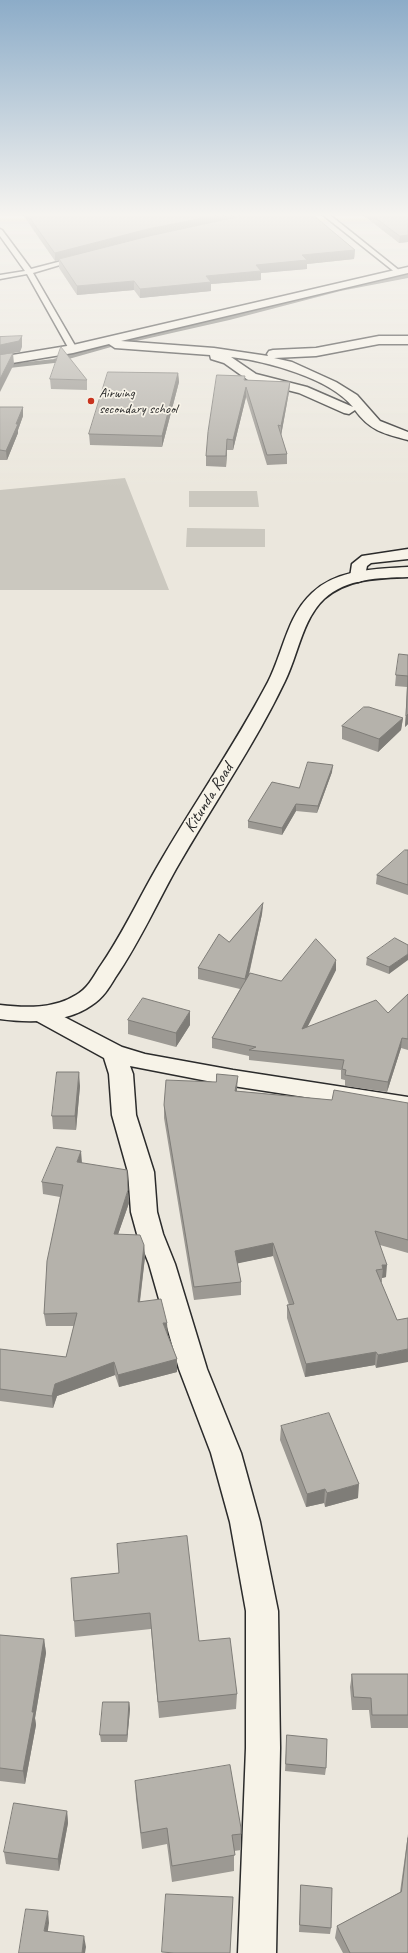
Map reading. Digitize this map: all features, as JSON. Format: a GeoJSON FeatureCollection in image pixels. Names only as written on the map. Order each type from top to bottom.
{"type":"FeatureCollection","features":[{"type":"Feature","properties":{"kind":"street"},"geometry":{"type":"LineString","coordinates":[[0,361],[72,349],[254,306]]}},
{"type":"Feature","properties":{"kind":"street"},"geometry":{"type":"LineString","coordinates":[[101,342],[199,352],[239,354],[316,352],[379,340],[408,340]]}},
{"type":"Feature","properties":{"kind":"street"},"geometry":{"type":"LineString","coordinates":[[199,352],[228,360],[252,377],[320,396],[395,432],[408,436]]}},
{"type":"Feature","properties":{"kind":"street"},"geometry":{"type":"LineString","coordinates":[[239,354],[288,365],[314,376],[353,399],[368,418]]}},
{"type":"Feature","properties":{"kind":"street"},"geometry":{"type":"LineString","coordinates":[[358,577],[360,564],[367,559],[402,554],[408,543]]}},
{"type":"Feature","properties":{"kind":"street","name":"Kitunda Road"},"geometry":{"type":"LineString","coordinates":[[0,1012],[41,1014],[75,1006],[93,994],[115,962],[166,869],[258,718],[283,669],[298,625],[318,596],[338,584],[358,577],[408,572]]}},
{"type":"Feature","properties":{"kind":"street"},"geometry":{"type":"LineString","coordinates":[[41,1014],[114,1053],[144,1062],[408,1106]]}},
{"type":"Feature","properties":{"kind":"street"},"geometry":{"type":"LineString","coordinates":[[114,1053],[121,1074],[124,1115],[141,1172],[144,1212],[150,1234],[162,1264],[193,1369],[226,1453],[245,1522],[262,1611],[261,1652],[263,1748],[256,1929],[257,1953]]}},
{"type":"Feature","properties":{"kind":"lane"},"geometry":{"type":"LineString","coordinates":[[48,306],[72,349]]}},
{"type":"Feature","properties":{"kind":"shaded area"},"geometry":{"type":"Polygon","coordinates":[[[125,478],[169,590],[0,590],[0,490],[125,478]]]}},
{"type":"Feature","properties":{"kind":"shaded area"},"geometry":{"type":"Polygon","coordinates":[[[189,491],[257,491],[259,507],[189,507],[189,491]]]}},
{"type":"Feature","properties":{"kind":"shaded area"},"geometry":{"type":"Polygon","coordinates":[[[187,528],[265,529],[265,547],[186,547],[187,528]]]}},
{"type":"Feature","properties":{"kind":"building"},"geometry":{"type":"Polygon","coordinates":[[[22,336],[19,341],[0,345],[0,337],[22,336]]]}},
{"type":"Feature","properties":{"kind":"building"},"geometry":{"type":"Polygon","coordinates":[[[61,347],[87,380],[50,379],[61,347]]]}},
{"type":"Feature","properties":{"kind":"building"},"geometry":{"type":"Polygon","coordinates":[[[13,353],[0,379],[0,355],[13,353]]]}},
{"type":"Feature","properties":{"kind":"building"},"geometry":{"type":"Polygon","coordinates":[[[108,372],[178,373],[162,436],[89,434],[108,372]]]}},
{"type":"Feature","properties":{"kind":"building"},"geometry":{"type":"Polygon","coordinates":[[[217,375],[245,376],[244,380],[290,382],[281,426],[278,425],[287,454],[267,455],[246,387],[233,440],[227,439],[226,456],[206,456],[208,432],[217,375]]]}},
{"type":"Feature","properties":{"kind":"building"},"geometry":{"type":"Polygon","coordinates":[[[0,407],[23,407],[16,424],[18,424],[6,451],[0,450],[0,407]]]}},
{"type":"Feature","properties":{"kind":"building"},"geometry":{"type":"Polygon","coordinates":[[[399,654],[408,655],[408,676],[396,675],[399,654]]]}},
{"type":"Feature","properties":{"kind":"building"},"geometry":{"type":"Polygon","coordinates":[[[408,676],[408,714],[406,716],[408,676]]]}},
{"type":"Feature","properties":{"kind":"building"},"geometry":{"type":"Polygon","coordinates":[[[364,707],[369,707],[403,718],[379,739],[342,726],[364,707]]]}},
{"type":"Feature","properties":{"kind":"building"},"geometry":{"type":"Polygon","coordinates":[[[308,762],[333,765],[318,806],[296,804],[282,828],[248,821],[272,782],[299,788],[308,762]]]}},
{"type":"Feature","properties":{"kind":"building"},"geometry":{"type":"Polygon","coordinates":[[[405,850],[408,850],[408,885],[377,875],[405,850]]]}},
{"type":"Feature","properties":{"kind":"building"},"geometry":{"type":"Polygon","coordinates":[[[263,903],[245,979],[198,968],[219,934],[229,942],[263,903]]]}},
{"type":"Feature","properties":{"kind":"building"},"geometry":{"type":"Polygon","coordinates":[[[395,938],[408,945],[408,954],[389,967],[367,958],[395,938]]]}},
{"type":"Feature","properties":{"kind":"building"},"geometry":{"type":"Polygon","coordinates":[[[316,939],[336,960],[302,1029],[376,1000],[388,1013],[408,994],[408,1039],[402,1038],[388,1082],[345,1075],[346,1070],[342,1069],[344,1060],[249,1050],[256,1047],[212,1038],[250,973],[281,981],[316,939]]]}},
{"type":"Feature","properties":{"kind":"building"},"geometry":{"type":"Polygon","coordinates":[[[143,998],[190,1011],[176,1033],[128,1020],[143,998]]]}},
{"type":"Feature","properties":{"kind":"building"},"geometry":{"type":"Polygon","coordinates":[[[57,1072],[79,1072],[75,1116],[52,1116],[57,1072]]]}},
{"type":"Feature","properties":{"kind":"building"},"geometry":{"type":"Polygon","coordinates":[[[217,1074],[238,1076],[235,1091],[332,1100],[334,1090],[408,1103],[408,1240],[375,1231],[387,1265],[382,1265],[383,1269],[376,1270],[397,1320],[408,1318],[408,1349],[378,1355],[376,1352],[306,1364],[287,1305],[294,1304],[273,1243],[235,1251],[241,1282],[194,1287],[164,1105],[166,1080],[216,1082],[217,1074]]]}},
{"type":"Feature","properties":{"kind":"building"},"geometry":{"type":"Polygon","coordinates":[[[57,1147],[81,1151],[77,1162],[127,1170],[128,1190],[114,1234],[140,1235],[144,1245],[138,1302],[161,1299],[167,1323],[163,1323],[177,1359],[118,1375],[114,1362],[55,1384],[52,1396],[0,1389],[0,1349],[66,1357],[77,1313],[44,1314],[47,1261],[63,1185],[42,1182],[57,1147]]]}},
{"type":"Feature","properties":{"kind":"building"},"geometry":{"type":"Polygon","coordinates":[[[329,1413],[359,1484],[327,1493],[325,1489],[307,1494],[281,1426],[329,1413]]]}},
{"type":"Feature","properties":{"kind":"building"},"geometry":{"type":"Polygon","coordinates":[[[187,1536],[199,1641],[230,1638],[237,1694],[158,1702],[150,1613],[74,1621],[71,1578],[119,1573],[117,1544],[187,1536]]]}},
{"type":"Feature","properties":{"kind":"building"},"geometry":{"type":"Polygon","coordinates":[[[0,1635],[44,1639],[32,1712],[34,1712],[23,1771],[0,1768],[0,1635]]]}},
{"type":"Feature","properties":{"kind":"building"},"geometry":{"type":"Polygon","coordinates":[[[352,1674],[408,1674],[408,1715],[372,1715],[371,1698],[354,1697],[352,1674]]]}},
{"type":"Feature","properties":{"kind":"building"},"geometry":{"type":"Polygon","coordinates":[[[103,1702],[129,1702],[127,1735],[100,1735],[103,1702]]]}},
{"type":"Feature","properties":{"kind":"building"},"geometry":{"type":"Polygon","coordinates":[[[287,1735],[327,1739],[326,1768],[286,1764],[287,1735]]]}},
{"type":"Feature","properties":{"kind":"building"},"geometry":{"type":"Polygon","coordinates":[[[230,1765],[241,1828],[241,1834],[232,1835],[235,1855],[172,1866],[167,1828],[141,1833],[135,1781],[230,1765]]]}},
{"type":"Feature","properties":{"kind":"building"},"geometry":{"type":"Polygon","coordinates":[[[14,1803],[67,1811],[58,1859],[4,1852],[14,1803]]]}},
{"type":"Feature","properties":{"kind":"building"},"geometry":{"type":"Polygon","coordinates":[[[408,1838],[408,1953],[350,1953],[337,1926],[401,1892],[408,1838]]]}},
{"type":"Feature","properties":{"kind":"building"},"geometry":{"type":"Polygon","coordinates":[[[301,1885],[332,1888],[331,1928],[300,1925],[301,1885]]]}},
{"type":"Feature","properties":{"kind":"building"},"geometry":{"type":"Polygon","coordinates":[[[166,1894],[233,1897],[230,1953],[162,1952],[166,1894]]]}},
{"type":"Feature","properties":{"kind":"building"},"geometry":{"type":"Polygon","coordinates":[[[26,1909],[48,1911],[44,1931],[84,1936],[82,1953],[19,1953],[26,1909]]]}},
{"type":"Feature","properties":{"kind":"waterway"},"geometry":{"type":"LineString","coordinates":[[0,367],[54,361],[114,344],[274,306]]}},
{"type":"Feature","properties":{"kind":"place","name":"Airwing secondary school"},"geometry":{"type":"Point","coordinates":[91,401]}}]}
